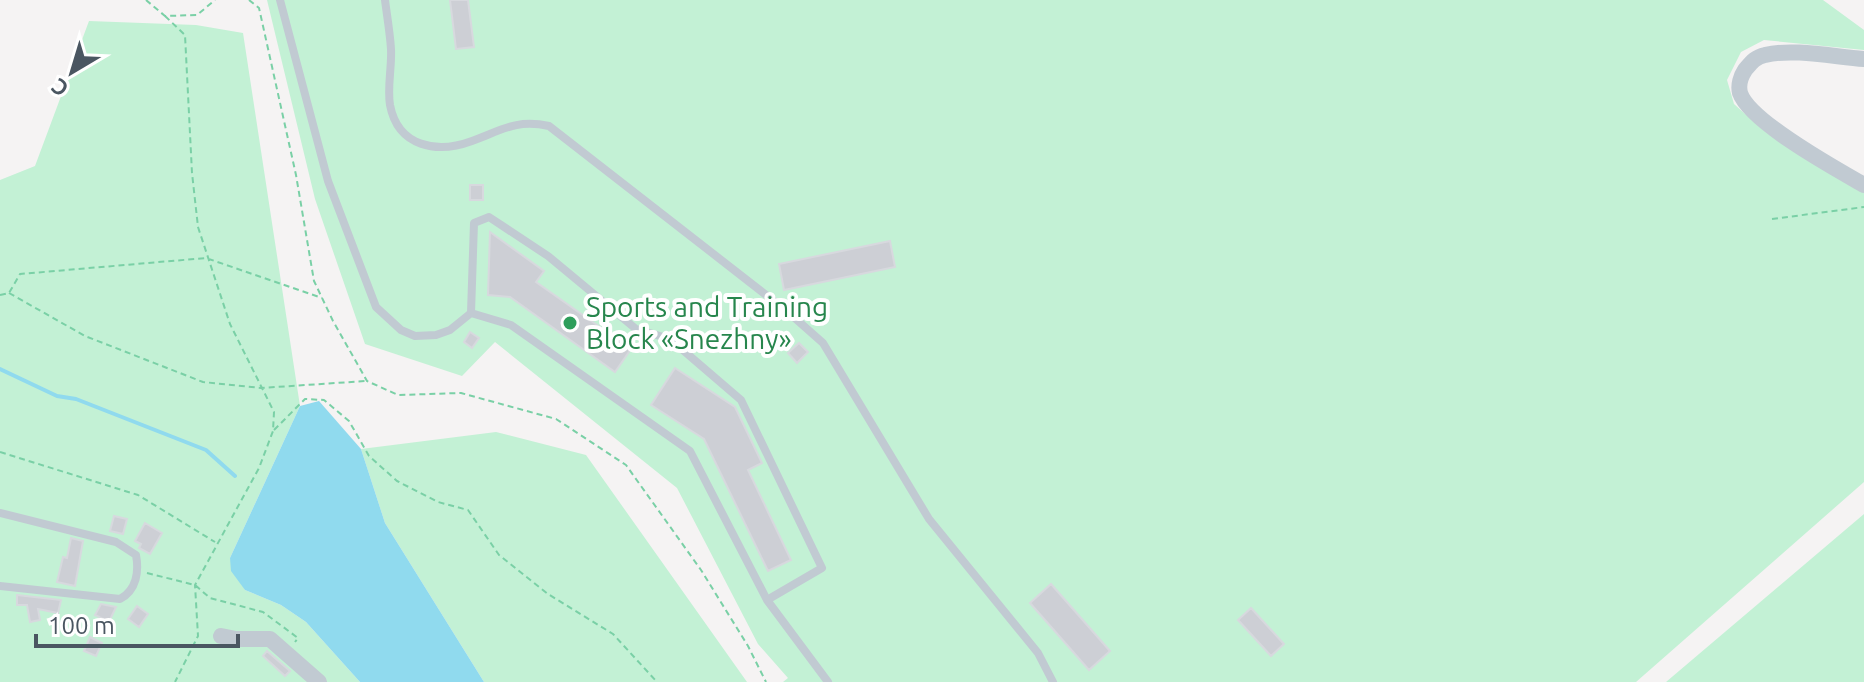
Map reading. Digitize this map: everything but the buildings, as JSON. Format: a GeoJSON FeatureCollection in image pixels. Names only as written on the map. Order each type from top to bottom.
{"type":"FeatureCollection","features":[{"type":"Feature","properties":{"kind":"street"},"geometry":{"type":"LineString","coordinates":[[1864,59],[1764,55],[1753,60],[1741,76],[1740,93],[1768,124],[1864,185]]}},
{"type":"Feature","properties":{"kind":"street"},"geometry":{"type":"LineString","coordinates":[[221,636],[270,639],[319,682]]}},
{"type":"Feature","properties":{"kind":"lane"},"geometry":{"type":"LineString","coordinates":[[280,0],[328,181],[376,307],[401,330],[415,336],[436,335],[450,330],[471,313],[474,223],[489,217],[548,256],[636,329],[670,339],[741,400],[822,568],[767,600]]}},
{"type":"Feature","properties":{"kind":"lane"},"geometry":{"type":"LineString","coordinates":[[385,0],[391,51],[390,104],[399,130],[416,143],[438,148],[461,145],[512,125],[530,122],[549,126],[788,312],[823,343],[929,519],[1038,653],[1053,682]]}},
{"type":"Feature","properties":{"kind":"lane"},"geometry":{"type":"LineString","coordinates":[[471,313],[511,325],[690,451],[767,600],[828,682]]}},
{"type":"Feature","properties":{"kind":"lane"},"geometry":{"type":"LineString","coordinates":[[0,513],[116,542],[136,555],[139,571],[127,595],[120,599],[0,586]]}},
{"type":"Feature","properties":{"kind":"path"},"geometry":{"type":"LineString","coordinates":[[146,0],[185,35],[198,227],[230,324],[274,412],[273,431],[246,496],[216,543],[195,585],[198,636],[175,682]]}},
{"type":"Feature","properties":{"kind":"path"},"geometry":{"type":"LineString","coordinates":[[165,16],[197,15],[215,0]]}},
{"type":"Feature","properties":{"kind":"path"},"geometry":{"type":"LineString","coordinates":[[249,0],[259,8],[296,175],[314,281],[367,381]]}},
{"type":"Feature","properties":{"kind":"path"},"geometry":{"type":"LineString","coordinates":[[1772,219],[1864,207]]}},
{"type":"Feature","properties":{"kind":"path"},"geometry":{"type":"LineString","coordinates":[[9,293],[20,274],[206,258],[323,299]]}},
{"type":"Feature","properties":{"kind":"path"},"geometry":{"type":"LineString","coordinates":[[0,295],[9,293],[85,336],[203,382],[261,388],[367,381],[398,395],[461,393],[556,419],[626,465],[701,570],[748,646],[766,682]]}},
{"type":"Feature","properties":{"kind":"path"},"geometry":{"type":"LineString","coordinates":[[273,431],[305,399],[324,400],[349,421],[369,456],[397,481],[438,502],[468,510],[499,555],[548,594],[613,634],[657,682]]}},
{"type":"Feature","properties":{"kind":"path"},"geometry":{"type":"LineString","coordinates":[[0,452],[138,495],[216,543]]}},
{"type":"Feature","properties":{"kind":"path"},"geometry":{"type":"LineString","coordinates":[[139,571],[195,585],[210,598],[263,612],[298,638]]}},
{"type":"Feature","properties":{"kind":"green space"},"geometry":{"type":"Polygon","coordinates":[[[267,0],[1823,0],[1864,30],[1864,50],[1764,40],[1741,52],[1727,80],[1734,104],[1762,129],[1864,192],[1864,482],[1636,682],[783,682],[788,678],[758,644],[677,488],[495,342],[462,376],[365,344],[315,199],[267,0]]]}},
{"type":"Feature","properties":{"kind":"green space"},"geometry":{"type":"Polygon","coordinates":[[[89,21],[196,25],[243,33],[300,406],[230,558],[245,590],[281,605],[306,622],[360,682],[0,682],[0,180],[35,166],[89,21]]]}},
{"type":"Feature","properties":{"kind":"green space"},"geometry":{"type":"Polygon","coordinates":[[[496,432],[586,455],[747,682],[484,682],[385,523],[361,449],[496,432]]]}},
{"type":"Feature","properties":{"kind":"green space"},"geometry":{"type":"Polygon","coordinates":[[[1864,514],[1864,682],[1666,682],[1864,514]]]}},
{"type":"Feature","properties":{"kind":"water"},"geometry":{"type":"Polygon","coordinates":[[[319,401],[361,449],[385,523],[484,682],[360,682],[306,622],[281,605],[245,590],[231,571],[230,558],[300,406],[319,401]]]}},
{"type":"Feature","properties":{"kind":"waterway"},"geometry":{"type":"LineString","coordinates":[[0,369],[57,396],[76,399],[206,450],[235,476]]}},
{"type":"Feature","properties":{"kind":"place","name":"Sports and Training Block «Snezhny»"},"geometry":{"type":"Point","coordinates":[570,323]}}]}
